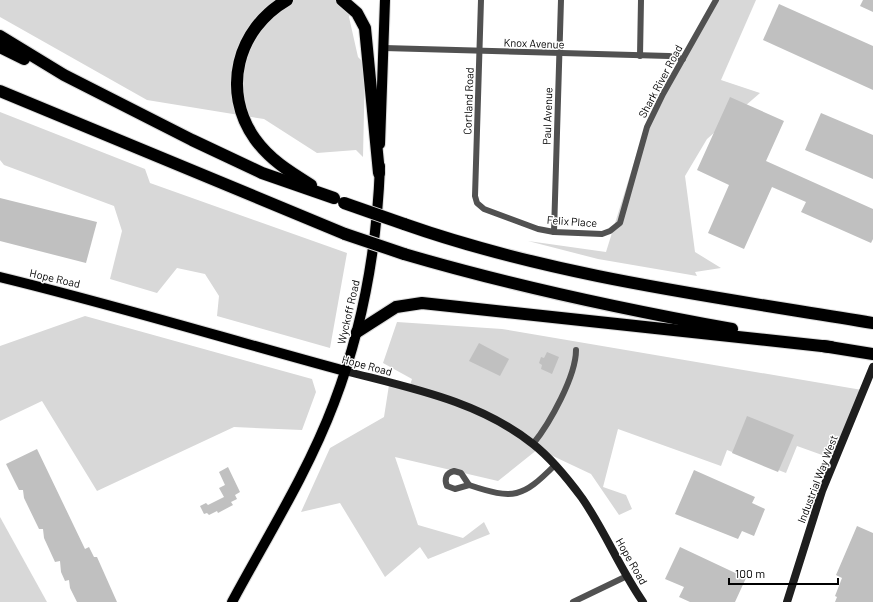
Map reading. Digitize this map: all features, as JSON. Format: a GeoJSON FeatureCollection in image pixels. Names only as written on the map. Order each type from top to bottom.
{"type":"FeatureCollection","features":[{"type":"Feature","properties":{"kind":"highway"},"geometry":{"type":"LineString","coordinates":[[287,0],[262,19],[247,40],[242,53],[238,73],[240,106],[249,129],[255,139],[278,164],[339,200]]}},
{"type":"Feature","properties":{"kind":"highway"},"geometry":{"type":"LineString","coordinates":[[342,0],[357,13],[364,28],[380,173]]}},
{"type":"Feature","properties":{"kind":"highway"},"geometry":{"type":"LineString","coordinates":[[0,36],[64,75],[262,173],[404,224],[523,258],[645,286],[870,322]]}},
{"type":"Feature","properties":{"kind":"highway"},"geometry":{"type":"LineString","coordinates":[[0,47],[30,62],[64,75]]}},
{"type":"Feature","properties":{"kind":"highway"},"geometry":{"type":"LineString","coordinates":[[0,91],[345,234],[404,254],[497,280],[610,307],[873,354]]}},
{"type":"Feature","properties":{"kind":"highway"},"geometry":{"type":"LineString","coordinates":[[0,95],[22,101]]}},
{"type":"Feature","properties":{"kind":"highway"},"geometry":{"type":"LineString","coordinates":[[357,332],[396,307],[422,304],[831,347]]}},
{"type":"Feature","properties":{"kind":"main road","name":"Wyckoff Road"},"geometry":{"type":"LineString","coordinates":[[232,602],[314,450],[334,404],[357,332],[364,303],[376,231],[380,173],[385,0]]}},
{"type":"Feature","properties":{"kind":"main road","name":"Hope Road"},"geometry":{"type":"LineString","coordinates":[[0,277],[85,298],[345,371]]}},
{"type":"Feature","properties":{"kind":"street","name":"Cortland Road"},"geometry":{"type":"LineString","coordinates":[[478,203],[475,196],[482,0]]}},
{"type":"Feature","properties":{"kind":"street","name":"Paul Avenue"},"geometry":{"type":"LineString","coordinates":[[554,232],[561,0]]}},
{"type":"Feature","properties":{"kind":"street"},"geometry":{"type":"LineString","coordinates":[[640,56],[641,0]]}},
{"type":"Feature","properties":{"kind":"street","name":"Shark River Road"},"geometry":{"type":"LineString","coordinates":[[620,223],[647,127],[716,0]]}},
{"type":"Feature","properties":{"kind":"street","name":"Knox Avenue"},"geometry":{"type":"LineString","coordinates":[[384,48],[640,56],[683,59]]}},
{"type":"Feature","properties":{"kind":"street","name":"Felix Place"},"geometry":{"type":"LineString","coordinates":[[478,203],[484,209],[538,229],[554,232],[602,234],[610,232],[620,223]]}},
{"type":"Feature","properties":{"kind":"street"},"geometry":{"type":"LineString","coordinates":[[533,444],[543,431],[560,399],[574,366],[576,350]]}},
{"type":"Feature","properties":{"kind":"street","name":"Industrial Way West"},"geometry":{"type":"LineString","coordinates":[[787,602],[822,491],[873,366]]}},
{"type":"Feature","properties":{"kind":"street","name":"Hope Road"},"geometry":{"type":"LineString","coordinates":[[345,371],[463,404],[495,420],[533,444],[555,465],[582,499],[643,602]]}},
{"type":"Feature","properties":{"kind":"street"},"geometry":{"type":"LineString","coordinates":[[469,485],[504,494],[516,494],[531,488],[555,465]]}},
{"type":"Feature","properties":{"kind":"street"},"geometry":{"type":"LineString","coordinates":[[574,602],[627,576]]}},
{"type":"Feature","properties":{"kind":"shaded area"},"geometry":{"type":"Polygon","coordinates":[[[0,0],[353,0],[349,17],[358,57],[365,64],[363,157],[356,150],[317,153],[264,119],[147,100],[0,17],[0,0]]]}},
{"type":"Feature","properties":{"kind":"shaded area"},"geometry":{"type":"Polygon","coordinates":[[[716,0],[756,0],[721,80],[760,93],[707,139],[685,176],[695,252],[721,268],[695,272],[697,276],[598,259],[528,241],[606,252],[641,140],[716,0]]]}},
{"type":"Feature","properties":{"kind":"shaded area"},"geometry":{"type":"Polygon","coordinates":[[[0,112],[145,169],[150,183],[347,253],[330,348],[217,316],[219,296],[205,274],[177,268],[157,293],[110,279],[122,231],[114,206],[4,165],[0,160],[0,112]]]}},
{"type":"Feature","properties":{"kind":"shaded area"},"geometry":{"type":"Polygon","coordinates":[[[85,316],[312,379],[316,392],[302,430],[234,427],[97,491],[42,401],[0,421],[0,346],[85,316]]]}},
{"type":"Feature","properties":{"kind":"shaded area"},"geometry":{"type":"Polygon","coordinates":[[[397,322],[502,329],[862,390],[836,460],[797,446],[786,473],[727,450],[721,466],[618,429],[603,487],[626,495],[632,509],[619,515],[591,474],[538,449],[498,481],[395,457],[418,525],[463,538],[484,522],[490,534],[428,559],[420,547],[385,577],[340,503],[301,512],[330,448],[384,417],[389,385],[409,388],[412,379],[383,363],[397,322]]]}},
{"type":"Feature","properties":{"kind":"shaded area"},"geometry":{"type":"Polygon","coordinates":[[[0,517],[47,602],[0,602],[0,517]]]}},
{"type":"Feature","properties":{"kind":"building"},"geometry":{"type":"Polygon","coordinates":[[[863,0],[873,0],[873,12],[860,6],[863,0]]]}},
{"type":"Feature","properties":{"kind":"building"},"geometry":{"type":"Polygon","coordinates":[[[779,4],[873,46],[873,90],[763,40],[779,4]]]}},
{"type":"Feature","properties":{"kind":"building"},"geometry":{"type":"Polygon","coordinates":[[[730,97],[784,121],[766,161],[873,209],[873,239],[871,243],[801,212],[806,202],[772,187],[744,249],[708,233],[729,185],[697,170],[730,97]]]}},
{"type":"Feature","properties":{"kind":"building"},"geometry":{"type":"Polygon","coordinates":[[[821,113],[873,135],[873,179],[805,150],[821,113]]]}},
{"type":"Feature","properties":{"kind":"building"},"geometry":{"type":"Polygon","coordinates":[[[0,198],[97,222],[86,263],[0,241],[0,198]]]}},
{"type":"Feature","properties":{"kind":"building"},"geometry":{"type":"Polygon","coordinates":[[[479,343],[509,359],[500,376],[469,361],[479,343]]]}},
{"type":"Feature","properties":{"kind":"building"},"geometry":{"type":"Polygon","coordinates":[[[547,352],[559,357],[552,374],[541,369],[542,365],[539,363],[541,357],[544,358],[547,352]]]}},
{"type":"Feature","properties":{"kind":"building"},"geometry":{"type":"Polygon","coordinates":[[[747,416],[794,435],[778,472],[732,453],[747,416]]]}},
{"type":"Feature","properties":{"kind":"building"},"geometry":{"type":"Polygon","coordinates":[[[37,449],[85,549],[89,547],[94,557],[97,557],[117,602],[77,602],[70,588],[69,580],[65,581],[61,572],[60,561],[55,562],[44,538],[43,529],[39,529],[24,498],[23,490],[19,490],[6,464],[37,449]]]}},
{"type":"Feature","properties":{"kind":"building"},"geometry":{"type":"Polygon","coordinates":[[[228,467],[240,492],[235,495],[237,499],[231,502],[233,505],[218,513],[217,511],[209,515],[207,513],[204,514],[200,506],[206,503],[208,505],[224,497],[219,488],[225,485],[219,472],[228,467]]]}},
{"type":"Feature","properties":{"kind":"building"},"geometry":{"type":"Polygon","coordinates":[[[694,470],[755,497],[752,503],[765,509],[754,536],[742,531],[738,539],[675,514],[694,470]]]}},
{"type":"Feature","properties":{"kind":"building"},"geometry":{"type":"Polygon","coordinates":[[[857,526],[873,533],[873,602],[835,602],[837,597],[835,596],[842,578],[836,575],[857,526]]]}},
{"type":"Feature","properties":{"kind":"building"},"geometry":{"type":"Polygon","coordinates":[[[680,547],[746,578],[735,602],[690,602],[679,597],[684,587],[665,579],[680,547]]]}}]}
